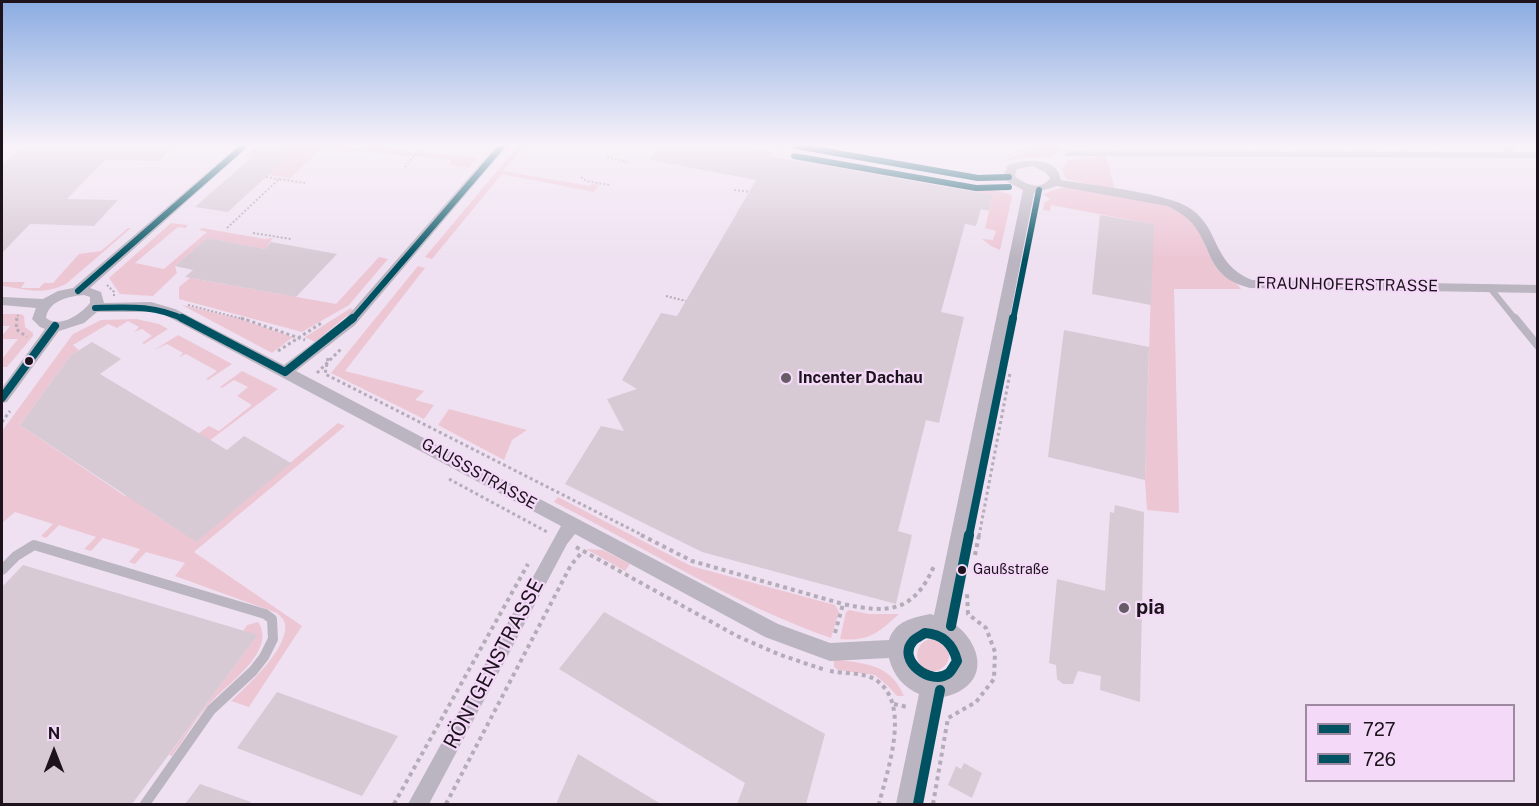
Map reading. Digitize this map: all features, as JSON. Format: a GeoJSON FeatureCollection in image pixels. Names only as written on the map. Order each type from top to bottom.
{"type":"FeatureCollection","features":[{"type":"Feature","properties":{"kind":"street"},"geometry":{"type":"LineString","coordinates":[[78,291],[96,295],[98,303],[95,308],[73,322],[55,326],[42,323],[39,319],[41,310],[46,304],[78,291],[200,184]]}},
{"type":"Feature","properties":{"kind":"street"},"geometry":{"type":"LineString","coordinates":[[285,372],[350,322],[470,184]]}},
{"type":"Feature","properties":{"kind":"street"},"geometry":{"type":"LineString","coordinates":[[941,624],[1029,189],[1017,184]]}},
{"type":"Feature","properties":{"kind":"street","name":"FRAUNHOFERSTRASSE"},"geometry":{"type":"LineString","coordinates":[[1029,189],[1046,188],[1053,184]]}},
{"type":"Feature","properties":{"kind":"street","name":"FRAUNHOFERSTRASSE"},"geometry":{"type":"LineString","coordinates":[[1064,184],[1170,203],[1186,210],[1197,218],[1221,267],[1233,278],[1250,284],[1538,289]]}},
{"type":"Feature","properties":{"kind":"street"},"geometry":{"type":"LineString","coordinates":[[2,301],[46,304]]}},
{"type":"Feature","properties":{"kind":"street","name":"GAUSSSTRASSE"},"geometry":{"type":"LineString","coordinates":[[95,308],[151,308],[170,312],[413,438],[560,532],[772,631],[830,652],[896,649]]}},
{"type":"Feature","properties":{"kind":"street"},"geometry":{"type":"LineString","coordinates":[[2,398],[55,326]]}},
{"type":"Feature","properties":{"kind":"street","name":"RÖNTGENSTRASSE"},"geometry":{"type":"LineString","coordinates":[[418,804],[560,532]]}},
{"type":"Feature","properties":{"kind":"street"},"geometry":{"type":"LineString","coordinates":[[930,622],[941,624],[960,638],[966,648],[968,658],[967,669],[961,678],[953,685],[942,689],[930,688],[909,678],[897,660],[896,649],[898,640],[911,626],[930,622]]}},
{"type":"Feature","properties":{"kind":"street"},"geometry":{"type":"LineString","coordinates":[[907,804],[930,688]]}},
{"type":"Feature","properties":{"kind":"lane"},"geometry":{"type":"LineString","coordinates":[[1490,288],[1538,346]]}},
{"type":"Feature","properties":{"kind":"lane"},"geometry":{"type":"LineString","coordinates":[[2,570],[16,556],[34,545],[265,614],[272,619],[273,639],[264,657],[253,671],[211,710],[145,804]]}},
{"type":"Feature","properties":{"kind":"path"},"geometry":{"type":"LineString","coordinates":[[227,228],[274,184]]}},
{"type":"Feature","properties":{"kind":"path"},"geometry":{"type":"LineString","coordinates":[[602,184],[610,185]]}},
{"type":"Feature","properties":{"kind":"path"},"geometry":{"type":"LineString","coordinates":[[734,190],[749,192]]}},
{"type":"Feature","properties":{"kind":"path"},"geometry":{"type":"LineString","coordinates":[[253,233],[291,239]]}},
{"type":"Feature","properties":{"kind":"path"},"geometry":{"type":"LineString","coordinates":[[666,296],[686,301]]}},
{"type":"Feature","properties":{"kind":"path"},"geometry":{"type":"LineString","coordinates":[[181,303],[255,322],[299,337]]}},
{"type":"Feature","properties":{"kind":"path"},"geometry":{"type":"LineString","coordinates":[[328,363],[325,374],[692,561],[869,611],[897,610],[910,602],[928,583],[935,564]]}},
{"type":"Feature","properties":{"kind":"path"},"geometry":{"type":"LineString","coordinates":[[447,477],[560,532],[583,552],[737,636],[826,671],[873,678],[888,690],[894,704],[896,730],[879,804]]}},
{"type":"Feature","properties":{"kind":"path"},"geometry":{"type":"LineString","coordinates":[[542,541],[560,532]]}},
{"type":"Feature","properties":{"kind":"path"},"geometry":{"type":"LineString","coordinates":[[446,804],[570,565],[583,552]]}},
{"type":"Feature","properties":{"kind":"path"},"geometry":{"type":"LineString","coordinates":[[394,804],[530,560]]}},
{"type":"Feature","properties":{"kind":"path"},"geometry":{"type":"LineString","coordinates":[[826,671],[843,604]]}},
{"type":"Feature","properties":{"kind":"shaded area"},"geometry":{"type":"Polygon","coordinates":[[[486,184],[494,184],[432,259],[425,257],[486,184]]]}},
{"type":"Feature","properties":{"kind":"shaded area"},"geometry":{"type":"Polygon","coordinates":[[[551,184],[599,185],[594,192],[551,184]]]}},
{"type":"Feature","properties":{"kind":"shaded area"},"geometry":{"type":"Polygon","coordinates":[[[946,184],[963,184],[1010,194],[1012,197],[1000,250],[982,239],[993,240],[996,231],[985,228],[993,195],[945,186],[946,184]]]}},
{"type":"Feature","properties":{"kind":"shaded area"},"geometry":{"type":"Polygon","coordinates":[[[1087,184],[1113,184],[1115,190],[1087,184]]]}},
{"type":"Feature","properties":{"kind":"shaded area"},"geometry":{"type":"Polygon","coordinates":[[[1070,187],[1153,202],[1183,213],[1195,225],[1217,269],[1241,289],[1174,289],[1179,513],[1147,510],[1145,480],[1153,224],[1051,205],[1050,211],[1043,210],[1044,203],[1050,199],[1043,194],[1070,187]]]}},
{"type":"Feature","properties":{"kind":"shaded area"},"geometry":{"type":"Polygon","coordinates":[[[171,223],[188,225],[186,228],[178,227],[135,263],[164,269],[207,232],[199,230],[202,228],[265,239],[273,238],[265,249],[207,238],[175,266],[177,273],[153,296],[120,294],[109,278],[171,223]]]}},
{"type":"Feature","properties":{"kind":"shaded area"},"geometry":{"type":"Polygon","coordinates":[[[128,228],[131,228],[66,284],[41,291],[2,286],[2,282],[25,282],[21,288],[39,288],[44,283],[53,283],[79,254],[101,251],[128,228]]]}},
{"type":"Feature","properties":{"kind":"shaded area"},"geometry":{"type":"Polygon","coordinates":[[[379,257],[388,259],[349,305],[302,332],[179,299],[179,287],[190,278],[336,304],[379,257]]]}},
{"type":"Feature","properties":{"kind":"shaded area"},"geometry":{"type":"Polygon","coordinates":[[[418,266],[425,268],[345,371],[424,391],[415,400],[434,405],[424,419],[331,373],[418,266]]]}},
{"type":"Feature","properties":{"kind":"shaded area"},"geometry":{"type":"Polygon","coordinates":[[[182,305],[237,318],[293,337],[272,353],[182,305]]]}},
{"type":"Feature","properties":{"kind":"shaded area"},"geometry":{"type":"Polygon","coordinates":[[[351,308],[353,311],[315,342],[305,337],[351,308]]]}},
{"type":"Feature","properties":{"kind":"shaded area"},"geometry":{"type":"Polygon","coordinates":[[[2,314],[21,314],[24,316],[25,327],[33,333],[33,336],[7,367],[2,367],[2,359],[18,339],[3,339],[2,336],[10,326],[2,326],[2,314]]]}},
{"type":"Feature","properties":{"kind":"shaded area"},"geometry":{"type":"Polygon","coordinates":[[[136,319],[159,324],[168,329],[144,344],[142,343],[152,336],[142,329],[134,332],[139,327],[128,321],[117,328],[108,324],[73,345],[79,350],[70,356],[20,425],[125,496],[204,437],[199,433],[209,426],[219,431],[252,405],[237,396],[248,387],[234,380],[220,387],[242,371],[278,389],[148,487],[149,511],[196,541],[338,423],[345,426],[194,552],[302,626],[249,707],[231,701],[266,666],[280,644],[285,624],[277,613],[175,576],[185,563],[146,552],[135,564],[129,562],[140,549],[103,538],[91,551],[84,549],[96,537],[59,525],[46,538],[41,536],[53,524],[15,512],[2,523],[2,431],[73,334],[101,320],[136,319]]]}},
{"type":"Feature","properties":{"kind":"shaded area"},"geometry":{"type":"Polygon","coordinates":[[[178,335],[232,364],[208,380],[206,379],[217,371],[186,354],[179,357],[183,353],[167,344],[154,350],[178,335]]]}},
{"type":"Feature","properties":{"kind":"shaded area"},"geometry":{"type":"Polygon","coordinates":[[[449,409],[527,430],[512,440],[504,460],[438,425],[449,409]]]}},
{"type":"Feature","properties":{"kind":"shaded area"},"geometry":{"type":"Polygon","coordinates":[[[558,497],[691,566],[835,605],[839,612],[831,638],[760,609],[690,574],[554,502],[558,497]]]}},
{"type":"Feature","properties":{"kind":"shaded area"},"geometry":{"type":"Polygon","coordinates":[[[586,549],[603,550],[630,564],[625,571],[586,549]]]}},
{"type":"Feature","properties":{"kind":"shaded area"},"geometry":{"type":"Polygon","coordinates":[[[849,610],[869,614],[899,614],[885,626],[866,637],[840,639],[846,612],[849,610]]]}},
{"type":"Feature","properties":{"kind":"shaded area"},"geometry":{"type":"Polygon","coordinates":[[[258,622],[262,633],[257,654],[240,675],[207,706],[172,756],[169,755],[257,636],[243,631],[247,625],[258,622]]]}},
{"type":"Feature","properties":{"kind":"shaded area"},"geometry":{"type":"Polygon","coordinates":[[[933,639],[944,644],[949,655],[944,666],[933,671],[922,666],[917,655],[922,644],[933,639]]]}},
{"type":"Feature","properties":{"kind":"shaded area"},"geometry":{"type":"Polygon","coordinates":[[[834,659],[866,664],[884,671],[892,677],[904,696],[897,696],[875,675],[838,670],[834,667],[834,659]]]}},
{"type":"Feature","properties":{"kind":"building"},"geometry":{"type":"Polygon","coordinates":[[[2,184],[82,184],[67,199],[118,200],[94,226],[30,224],[2,253],[2,184]]]}},
{"type":"Feature","properties":{"kind":"building"},"geometry":{"type":"Polygon","coordinates":[[[222,184],[259,184],[228,212],[195,207],[222,184]]]}},
{"type":"Feature","properties":{"kind":"building","name":"Incenter Dachau"},"geometry":{"type":"Polygon","coordinates":[[[754,184],[928,184],[993,195],[989,211],[981,209],[976,226],[965,224],[941,312],[964,317],[939,423],[926,420],[898,531],[912,535],[896,604],[702,552],[565,484],[601,426],[624,431],[607,399],[637,389],[622,380],[661,313],[677,316],[754,184]]]}},
{"type":"Feature","properties":{"kind":"building"},"geometry":{"type":"Polygon","coordinates":[[[1100,215],[1154,224],[1151,305],[1092,294],[1100,215]]]}},
{"type":"Feature","properties":{"kind":"building"},"geometry":{"type":"Polygon","coordinates":[[[207,238],[265,249],[271,242],[337,254],[296,297],[185,277],[193,270],[175,266],[207,238]]]}},
{"type":"Feature","properties":{"kind":"building"},"geometry":{"type":"Polygon","coordinates":[[[1064,330],[1149,347],[1145,480],[1048,457],[1064,330]]]}},
{"type":"Feature","properties":{"kind":"building"},"geometry":{"type":"Polygon","coordinates":[[[92,342],[121,359],[100,374],[227,450],[244,436],[291,463],[196,542],[20,425],[70,356],[92,342]]]}},
{"type":"Feature","properties":{"kind":"building"},"geometry":{"type":"Polygon","coordinates":[[[1115,505],[1144,512],[1140,702],[1100,690],[1101,676],[1078,671],[1073,684],[1063,684],[1057,679],[1056,665],[1049,663],[1057,579],[1105,591],[1110,512],[1114,513],[1115,505]]]}},
{"type":"Feature","properties":{"kind":"building"},"geometry":{"type":"Polygon","coordinates":[[[23,565],[258,635],[132,804],[2,804],[2,587],[23,565]]]}},
{"type":"Feature","properties":{"kind":"building"},"geometry":{"type":"Polygon","coordinates":[[[604,612],[825,734],[806,804],[737,804],[745,783],[559,669],[604,612]]]}},
{"type":"Feature","properties":{"kind":"building"},"geometry":{"type":"Polygon","coordinates":[[[277,692],[398,736],[362,796],[237,748],[277,692]]]}},
{"type":"Feature","properties":{"kind":"building"},"geometry":{"type":"Polygon","coordinates":[[[578,754],[661,804],[556,804],[578,754]]]}},
{"type":"Feature","properties":{"kind":"building"},"geometry":{"type":"Polygon","coordinates":[[[964,763],[982,773],[972,798],[948,785],[956,766],[961,769],[964,763]]]}},
{"type":"Feature","properties":{"kind":"building"},"geometry":{"type":"Polygon","coordinates":[[[200,784],[251,802],[250,804],[185,804],[200,784]]]}},
{"type":"Feature","properties":{"kind":"transit line","name":"727"},"geometry":{"type":"LineString","coordinates":[[78,291],[201,184]]}},
{"type":"Feature","properties":{"kind":"transit line","name":"727"},"geometry":{"type":"LineString","coordinates":[[285,372],[350,322],[470,184]]}},
{"type":"Feature","properties":{"kind":"transit line","name":"726"},"geometry":{"type":"LineString","coordinates":[[951,184],[976,188],[1009,187]]}},
{"type":"Feature","properties":{"kind":"transit line","name":"726"},"geometry":{"type":"LineString","coordinates":[[951,626],[1039,190]]}},
{"type":"Feature","properties":{"kind":"transit line","name":"727"},"geometry":{"type":"LineString","coordinates":[[95,308],[151,307],[170,312],[285,372]]}},
{"type":"Feature","properties":{"kind":"transit line","name":"727"},"geometry":{"type":"LineString","coordinates":[[2,398],[55,326]]}},
{"type":"Feature","properties":{"kind":"transit line","name":"726"},"geometry":{"type":"LineString","coordinates":[[925,633],[942,637],[953,649],[957,661],[949,673],[938,677],[927,676],[917,670],[911,661],[908,651],[913,641],[925,633]]}},
{"type":"Feature","properties":{"kind":"transit line","name":"726"},"geometry":{"type":"LineString","coordinates":[[918,804],[940,690]]}},
{"type":"Feature","properties":{"kind":"place","name":"Incenter Dachau"},"geometry":{"type":"Point","coordinates":[786,378]}},
{"type":"Feature","properties":{"kind":"place","name":"Gaußstraße"},"geometry":{"type":"Point","coordinates":[962,570]}},
{"type":"Feature","properties":{"kind":"place","name":"pia"},"geometry":{"type":"Point","coordinates":[1124,608]}}]}
